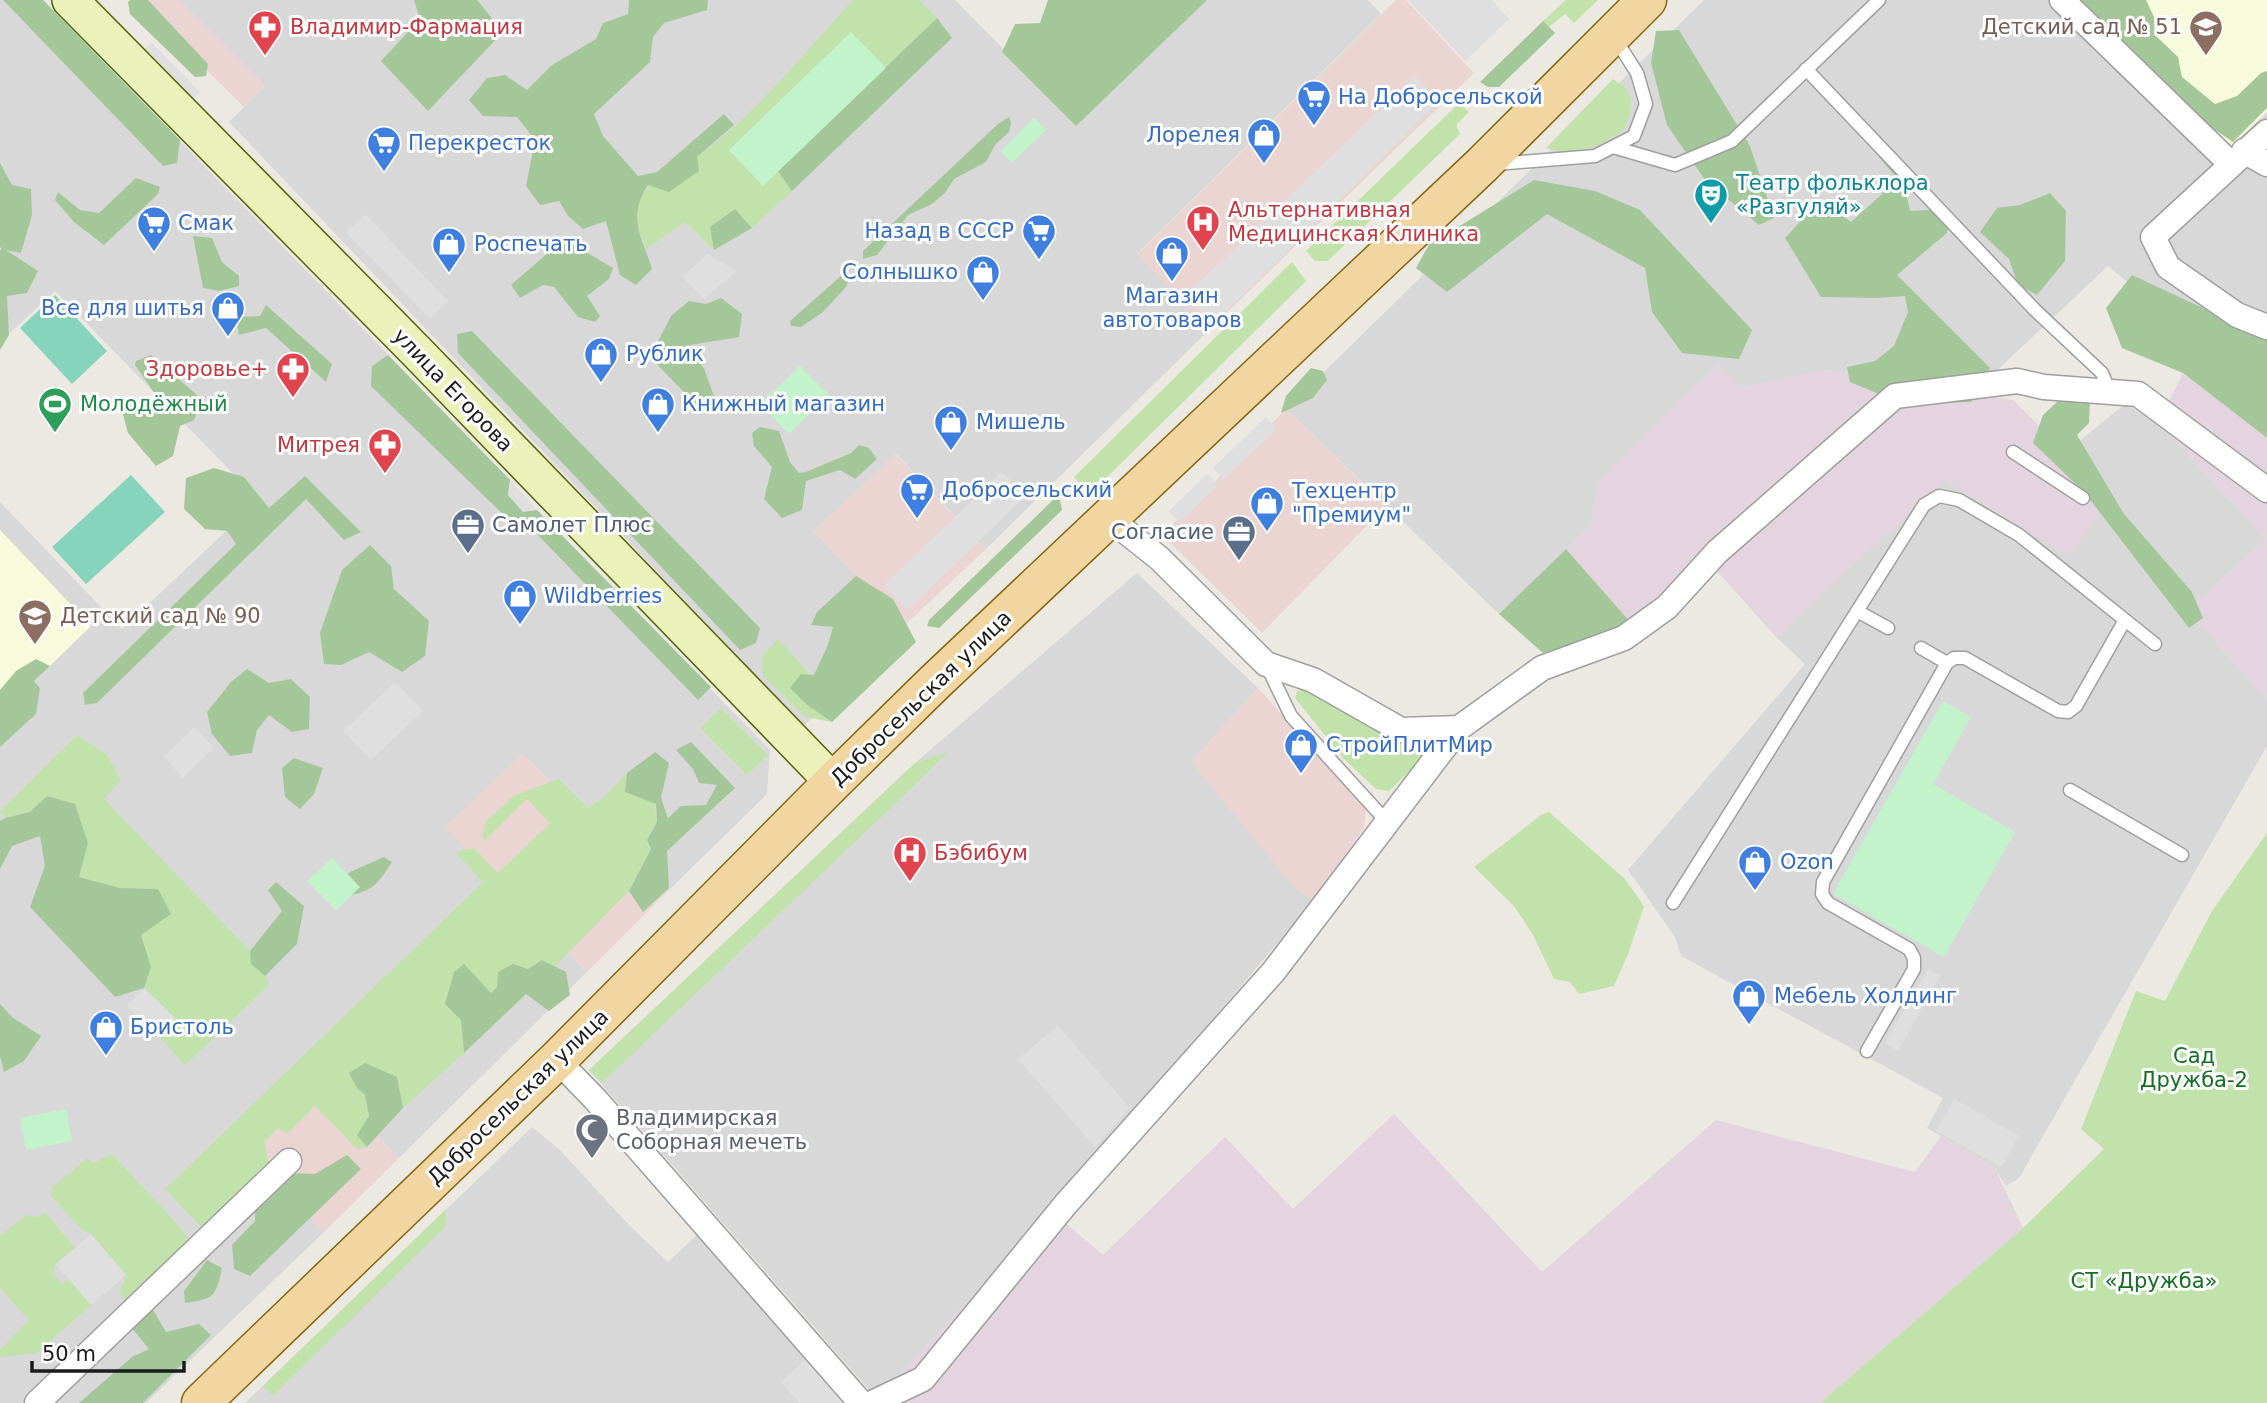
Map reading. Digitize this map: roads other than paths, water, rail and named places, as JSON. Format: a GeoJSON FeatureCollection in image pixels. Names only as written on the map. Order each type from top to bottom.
{"type":"FeatureCollection","features":[{"type":"Feature","properties":{"kind":"main road","name":"улица Егорова"},"geometry":{"type":"LineString","coordinates":[[70,0],[833,782]]}},
{"type":"Feature","properties":{"kind":"main road","name":"Добросельская улица"},"geometry":{"type":"LineString","coordinates":[[201,1403],[557,1060],[952,666],[1482,165],[1647,0]]}},
{"type":"Feature","properties":{"kind":"street"},"geometry":{"type":"LineString","coordinates":[[2062,0],[2238,158],[2267,164]]}},
{"type":"Feature","properties":{"kind":"street"},"geometry":{"type":"LineString","coordinates":[[2267,132],[2153,237],[2168,267],[2237,315],[2267,327]]}},
{"type":"Feature","properties":{"kind":"street"},"geometry":{"type":"LineString","coordinates":[[873,1403],[923,1378],[1065,1205],[1274,971],[1459,728],[1542,668],[1624,638],[1667,607],[1717,552],[1895,396],[2017,382],[2045,387],[2138,394],[2267,490]]}},
{"type":"Feature","properties":{"kind":"street"},"geometry":{"type":"LineString","coordinates":[[1110,519],[1159,558],[1266,664],[1312,680],[1401,730],[1459,728]]}},
{"type":"Feature","properties":{"kind":"street"},"geometry":{"type":"LineString","coordinates":[[557,1060],[595,1099],[861,1403]]}},
{"type":"Feature","properties":{"kind":"street"},"geometry":{"type":"LineString","coordinates":[[37,1403],[289,1161]]}},
{"type":"Feature","properties":{"kind":"lane"},"geometry":{"type":"LineString","coordinates":[[1613,147],[1675,165],[1732,141],[1879,0]]}},
{"type":"Feature","properties":{"kind":"lane"},"geometry":{"type":"LineString","coordinates":[[1482,165],[1595,156],[1634,136],[1646,104],[1637,73],[1612,34]]}},
{"type":"Feature","properties":{"kind":"lane"},"geometry":{"type":"LineString","coordinates":[[1807,69],[2035,310],[2102,373],[2110,392]]}},
{"type":"Feature","properties":{"kind":"lane"},"geometry":{"type":"LineString","coordinates":[[2013,452],[2082,498]]}},
{"type":"Feature","properties":{"kind":"lane"},"geometry":{"type":"LineString","coordinates":[[1673,903],[1924,505],[1932,498],[1947,496],[1959,500],[2019,535],[2155,644]]}},
{"type":"Feature","properties":{"kind":"lane"},"geometry":{"type":"LineString","coordinates":[[1857,611],[1888,628]]}},
{"type":"Feature","properties":{"kind":"lane"},"geometry":{"type":"LineString","coordinates":[[1867,1051],[1913,968],[1914,958],[1909,949],[1828,903],[1822,894],[1823,882],[1947,663],[1954,657],[1965,658],[2058,711],[2068,712],[2076,706],[2125,620]]}},
{"type":"Feature","properties":{"kind":"lane"},"geometry":{"type":"LineString","coordinates":[[1921,648],[1947,663]]}},
{"type":"Feature","properties":{"kind":"lane"},"geometry":{"type":"LineString","coordinates":[[1266,664],[1291,716],[1387,822]]}},
{"type":"Feature","properties":{"kind":"lane"},"geometry":{"type":"LineString","coordinates":[[2070,790],[2182,855]]}},
{"type":"Feature","properties":{"kind":"place","name":"Владимир-Фармация"},"geometry":{"type":"Point","coordinates":[265,57]}},
{"type":"Feature","properties":{"kind":"place","name":"Детский сад № 51"},"geometry":{"type":"Point","coordinates":[2206,57]}},
{"type":"Feature","properties":{"kind":"place","name":"На Добросельской"},"geometry":{"type":"Point","coordinates":[1314,127]}},
{"type":"Feature","properties":{"kind":"place","name":"Лорелея"},"geometry":{"type":"Point","coordinates":[1264,165]}},
{"type":"Feature","properties":{"kind":"place","name":"Перекресток"},"geometry":{"type":"Point","coordinates":[384,173]}},
{"type":"Feature","properties":{"kind":"place","name":"Театр фольклора «Разгуляй»"},"geometry":{"type":"Point","coordinates":[1711,225]}},
{"type":"Feature","properties":{"kind":"place","name":"Альтернативная Mедицинская Kлиника"},"geometry":{"type":"Point","coordinates":[1203,252]}},
{"type":"Feature","properties":{"kind":"place","name":"Смак"},"geometry":{"type":"Point","coordinates":[154,253]}},
{"type":"Feature","properties":{"kind":"place","name":"Назад в СССР"},"geometry":{"type":"Point","coordinates":[1039,261]}},
{"type":"Feature","properties":{"kind":"place","name":"Роспечать"},"geometry":{"type":"Point","coordinates":[449,274]}},
{"type":"Feature","properties":{"kind":"place","name":"Магазин автотоваров"},"geometry":{"type":"Point","coordinates":[1172,283]}},
{"type":"Feature","properties":{"kind":"place","name":"Солнышко"},"geometry":{"type":"Point","coordinates":[983,302]}},
{"type":"Feature","properties":{"kind":"place","name":"Все для шитья"},"geometry":{"type":"Point","coordinates":[228,338]}},
{"type":"Feature","properties":{"kind":"place","name":"Рублик"},"geometry":{"type":"Point","coordinates":[601,384]}},
{"type":"Feature","properties":{"kind":"place","name":"Здоровье+"},"geometry":{"type":"Point","coordinates":[293,399]}},
{"type":"Feature","properties":{"kind":"place","name":"Молодёжный"},"geometry":{"type":"Point","coordinates":[55,434]}},
{"type":"Feature","properties":{"kind":"place","name":"Книжный магазин"},"geometry":{"type":"Point","coordinates":[658,434]}},
{"type":"Feature","properties":{"kind":"place","name":"Мишель"},"geometry":{"type":"Point","coordinates":[951,452]}},
{"type":"Feature","properties":{"kind":"place","name":"Митрея"},"geometry":{"type":"Point","coordinates":[385,475]}},
{"type":"Feature","properties":{"kind":"place","name":"Добросельский"},"geometry":{"type":"Point","coordinates":[917,520]}},
{"type":"Feature","properties":{"kind":"place","name":"Техцентр \"Премиум\""},"geometry":{"type":"Point","coordinates":[1267,533]}},
{"type":"Feature","properties":{"kind":"place","name":"Самолет Плюс"},"geometry":{"type":"Point","coordinates":[468,555]}},
{"type":"Feature","properties":{"kind":"place","name":"Согласие"},"geometry":{"type":"Point","coordinates":[1239,562]}},
{"type":"Feature","properties":{"kind":"place","name":"Wildberries"},"geometry":{"type":"Point","coordinates":[520,626]}},
{"type":"Feature","properties":{"kind":"place","name":"Детский сад № 90"},"geometry":{"type":"Point","coordinates":[35,646]}},
{"type":"Feature","properties":{"kind":"place","name":"СтройПлитМир"},"geometry":{"type":"Point","coordinates":[1301,775]}},
{"type":"Feature","properties":{"kind":"place","name":"Бэбибум"},"geometry":{"type":"Point","coordinates":[910,883]}},
{"type":"Feature","properties":{"kind":"place","name":"Ozon"},"geometry":{"type":"Point","coordinates":[1755,892]}},
{"type":"Feature","properties":{"kind":"place","name":"Мебель Холдинг"},"geometry":{"type":"Point","coordinates":[1749,1026]}},
{"type":"Feature","properties":{"kind":"place","name":"Бристоль"},"geometry":{"type":"Point","coordinates":[106,1057]}},
{"type":"Feature","properties":{"kind":"place","name":"Владимирская Соборная мечеть"},"geometry":{"type":"Point","coordinates":[592,1160]}},
{"type":"Feature","properties":{"kind":"park label","name":"Сад Дружба-2"},"geometry":{"type":"Point","coordinates":[2194,1068]}},
{"type":"Feature","properties":{"kind":"park label","name":"СТ «Дружба»"},"geometry":{"type":"Point","coordinates":[2144,1281]}}]}
